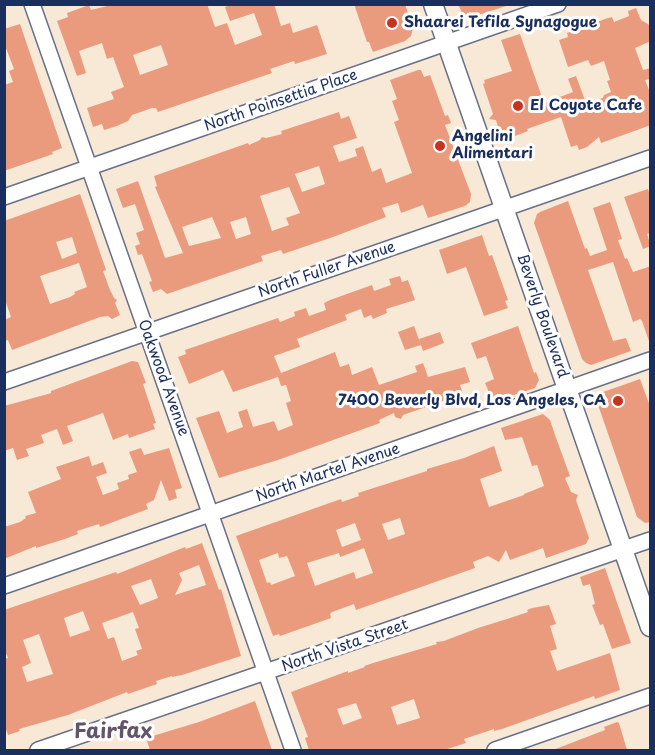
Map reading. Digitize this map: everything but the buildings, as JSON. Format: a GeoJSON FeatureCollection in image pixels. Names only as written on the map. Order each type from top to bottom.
{"type":"FeatureCollection","features":[{"type":"Feature","properties":{"kind":"main road","name":"Beverly Boulevard"},"geometry":{"type":"LineString","coordinates":[[433,4],[651,627]]}},
{"type":"Feature","properties":{"kind":"street","name":"Oakwood Avenue"},"geometry":{"type":"LineString","coordinates":[[32,4],[293,750]]}},
{"type":"Feature","properties":{"kind":"street","name":"North Poinsettia Place"},"geometry":{"type":"LineString","coordinates":[[4,197],[558,4]]}},
{"type":"Feature","properties":{"kind":"street","name":"North Fuller Avenue"},"geometry":{"type":"LineString","coordinates":[[4,382],[651,158]]}},
{"type":"Feature","properties":{"kind":"street","name":"North Martel Avenue"},"geometry":{"type":"LineString","coordinates":[[4,586],[651,360]]}},
{"type":"Feature","properties":{"kind":"street","name":"North Vista Street"},"geometry":{"type":"LineString","coordinates":[[38,750],[651,540]]}},
{"type":"Feature","properties":{"kind":"street"},"geometry":{"type":"LineString","coordinates":[[495,750],[651,696]]}},
{"type":"Feature","properties":{"kind":"place","name":"Shaarei Tefila Synagogue"},"geometry":{"type":"Point","coordinates":[392,23]}},
{"type":"Feature","properties":{"kind":"place","name":"El Coyote Cafe"},"geometry":{"type":"Point","coordinates":[518,106]}},
{"type":"Feature","properties":{"kind":"place","name":"Angelini Alimentari"},"geometry":{"type":"Point","coordinates":[440,146]}},
{"type":"Feature","properties":{"kind":"place","name":"7400 Beverly Blvd, Los Angeles, CA"},"geometry":{"type":"Point","coordinates":[618,401]}},
{"type":"Feature","properties":{"kind":"district","name":"Fairfax"},"geometry":{"type":"Point","coordinates":[113,732]}}]}
